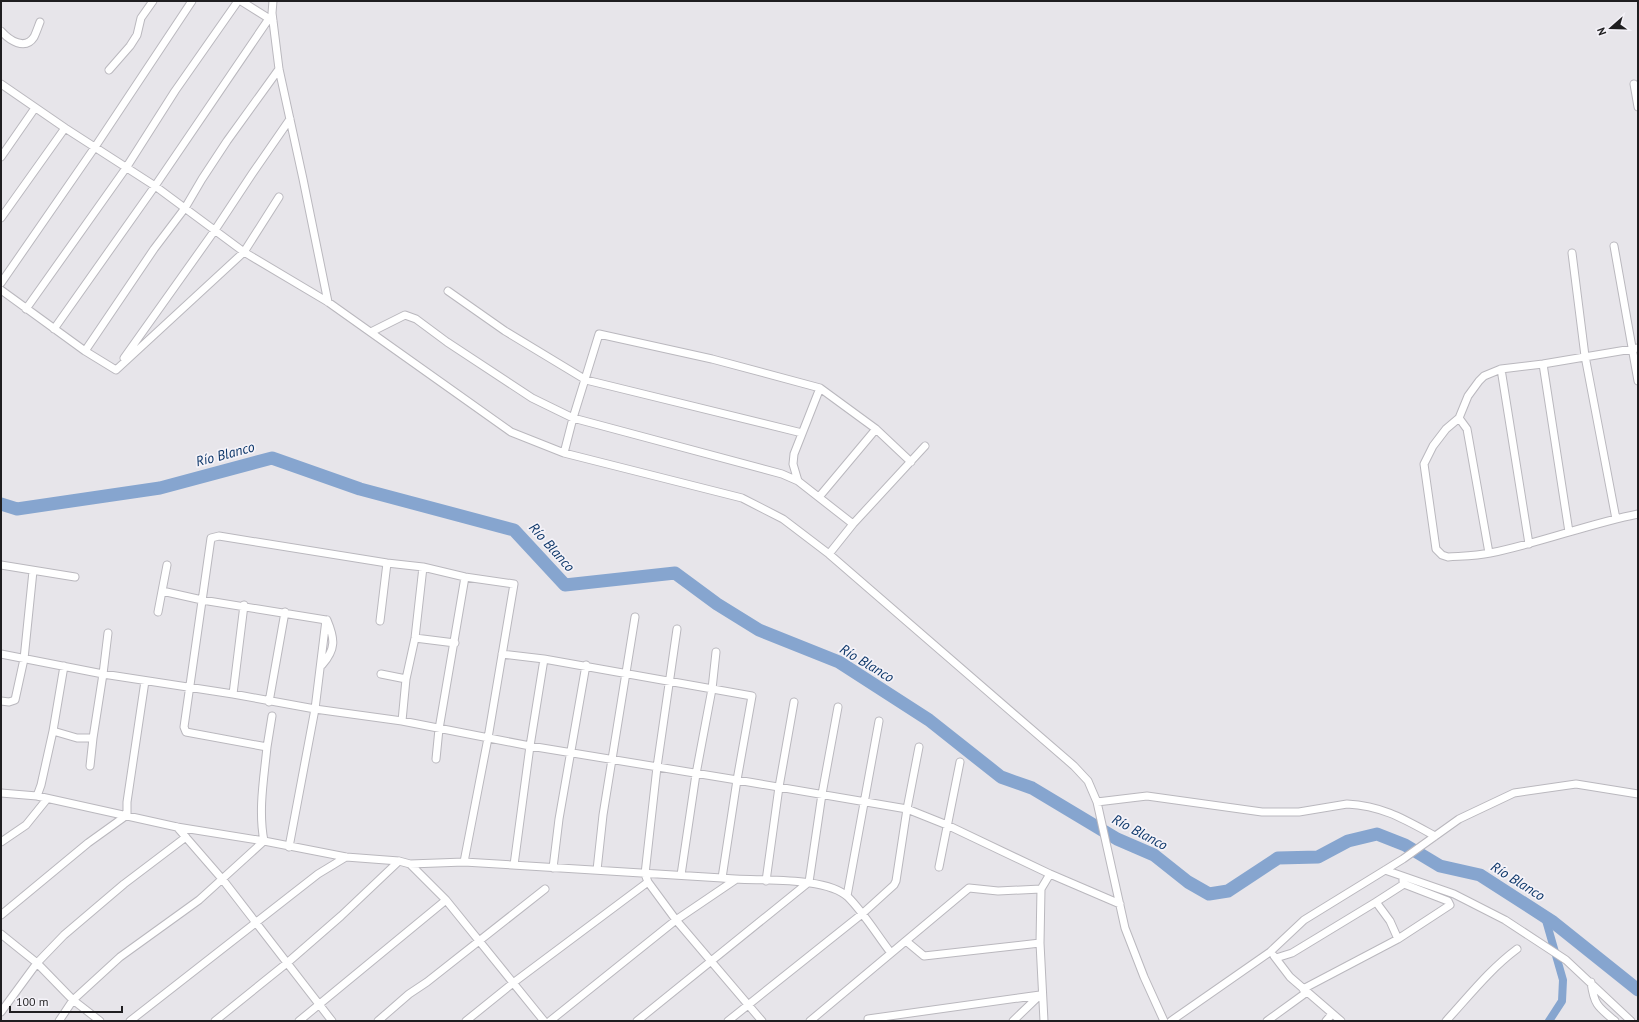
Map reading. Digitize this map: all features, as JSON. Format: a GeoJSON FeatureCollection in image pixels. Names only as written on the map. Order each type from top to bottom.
{"type":"FeatureCollection","features":[{"type":"Feature","properties":{"kind":"street"},"geometry":{"type":"LineString","coordinates":[[109,70],[130,46],[137,35],[141,18],[153,1]]}},
{"type":"Feature","properties":{"kind":"street"},"geometry":{"type":"LineString","coordinates":[[1,283],[95,147],[192,1]]}},
{"type":"Feature","properties":{"kind":"street"},"geometry":{"type":"LineString","coordinates":[[26,309],[126,168],[175,91],[238,1]]}},
{"type":"Feature","properties":{"kind":"street"},"geometry":{"type":"LineString","coordinates":[[241,1],[271,21]]}},
{"type":"Feature","properties":{"kind":"street"},"geometry":{"type":"LineString","coordinates":[[273,1],[271,21],[279,69],[328,302]]}},
{"type":"Feature","properties":{"kind":"street"},"geometry":{"type":"LineString","coordinates":[[54,329],[271,21]]}},
{"type":"Feature","properties":{"kind":"street"},"geometry":{"type":"LineString","coordinates":[[1,31],[14,42],[26,44],[34,37],[40,22]]}},
{"type":"Feature","properties":{"kind":"street"},"geometry":{"type":"LineString","coordinates":[[85,351],[154,249],[185,208],[227,141],[279,69]]}},
{"type":"Feature","properties":{"kind":"street"},"geometry":{"type":"LineString","coordinates":[[1634,84],[1638,107]]}},
{"type":"Feature","properties":{"kind":"street"},"geometry":{"type":"LineString","coordinates":[[2,87],[155,186],[244,252],[328,302],[511,432],[564,453],[742,498],[783,519],[829,554],[1074,766],[1088,781],[1097,802],[1103,824],[1125,928],[1144,977],[1164,1021]]}},
{"type":"Feature","properties":{"kind":"street"},"geometry":{"type":"LineString","coordinates":[[1,157],[35,108]]}},
{"type":"Feature","properties":{"kind":"street"},"geometry":{"type":"LineString","coordinates":[[116,370],[215,230],[290,119]]}},
{"type":"Feature","properties":{"kind":"street"},"geometry":{"type":"LineString","coordinates":[[1,218],[65,128]]}},
{"type":"Feature","properties":{"kind":"street"},"geometry":{"type":"LineString","coordinates":[[116,370],[244,252],[279,197]]}},
{"type":"Feature","properties":{"kind":"street"},"geometry":{"type":"LineString","coordinates":[[1614,246],[1635,348],[1638,382]]}},
{"type":"Feature","properties":{"kind":"street"},"geometry":{"type":"LineString","coordinates":[[1572,253],[1585,356],[1616,519]]}},
{"type":"Feature","properties":{"kind":"street"},"geometry":{"type":"LineString","coordinates":[[1,290],[85,351],[116,370]]}},
{"type":"Feature","properties":{"kind":"street"},"geometry":{"type":"LineString","coordinates":[[448,290],[505,330],[586,380],[802,433]]}},
{"type":"Feature","properties":{"kind":"street"},"geometry":{"type":"LineString","coordinates":[[371,332],[405,315],[416,319],[447,342],[532,398],[573,418],[782,474],[798,481],[853,524]]}},
{"type":"Feature","properties":{"kind":"street"},"geometry":{"type":"LineString","coordinates":[[564,453],[573,418],[599,334],[712,359],[820,388],[876,429],[911,462]]}},
{"type":"Feature","properties":{"kind":"street"},"geometry":{"type":"LineString","coordinates":[[1635,348],[1501,370],[1484,376],[1478,381],[1468,396],[1459,418],[1446,429],[1433,446],[1424,464],[1436,549],[1442,556],[1448,557],[1489,553],[1529,544],[1638,514]]}},
{"type":"Feature","properties":{"kind":"street"},"geometry":{"type":"LineString","coordinates":[[1543,364],[1569,532]]}},
{"type":"Feature","properties":{"kind":"street"},"geometry":{"type":"LineString","coordinates":[[1501,370],[1529,544]]}},
{"type":"Feature","properties":{"kind":"street"},"geometry":{"type":"LineString","coordinates":[[798,481],[793,464],[794,454],[820,388]]}},
{"type":"Feature","properties":{"kind":"street"},"geometry":{"type":"LineString","coordinates":[[1459,418],[1467,429],[1489,553]]}},
{"type":"Feature","properties":{"kind":"street"},"geometry":{"type":"LineString","coordinates":[[819,496],[876,429]]}},
{"type":"Feature","properties":{"kind":"street"},"geometry":{"type":"LineString","coordinates":[[829,554],[853,524],[925,446]]}},
{"type":"Feature","properties":{"kind":"street"},"geometry":{"type":"LineString","coordinates":[[267,747],[186,732],[184,727],[188,688],[211,538],[218,536],[387,563],[423,567],[465,577],[514,584],[488,738],[464,862]]}},
{"type":"Feature","properties":{"kind":"street"},"geometry":{"type":"LineString","coordinates":[[380,621],[387,563]]}},
{"type":"Feature","properties":{"kind":"street"},"geometry":{"type":"LineString","coordinates":[[158,612],[167,565]]}},
{"type":"Feature","properties":{"kind":"street"},"geometry":{"type":"LineString","coordinates":[[1,566],[75,577]]}},
{"type":"Feature","properties":{"kind":"street"},"geometry":{"type":"LineString","coordinates":[[402,721],[406,679],[415,638],[423,567]]}},
{"type":"Feature","properties":{"kind":"street"},"geometry":{"type":"LineString","coordinates":[[1,701],[9,702],[15,700],[24,659],[33,571]]}},
{"type":"Feature","properties":{"kind":"street"},"geometry":{"type":"LineString","coordinates":[[436,759],[439,729],[455,643],[465,577]]}},
{"type":"Feature","properties":{"kind":"street"},"geometry":{"type":"LineString","coordinates":[[162,591],[202,600],[244,605],[326,620],[322,665],[315,709],[289,847]]}},
{"type":"Feature","properties":{"kind":"street"},"geometry":{"type":"LineString","coordinates":[[233,694],[244,605]]}},
{"type":"Feature","properties":{"kind":"street"},"geometry":{"type":"LineString","coordinates":[[269,702],[285,612]]}},
{"type":"Feature","properties":{"kind":"street"},"geometry":{"type":"LineString","coordinates":[[597,870],[612,759],[635,617]]}},
{"type":"Feature","properties":{"kind":"street"},"geometry":{"type":"LineString","coordinates":[[678,629],[657,768],[644,874],[648,882],[676,920],[713,961],[762,1021]]}},
{"type":"Feature","properties":{"kind":"street"},"geometry":{"type":"LineString","coordinates":[[90,766],[108,633]]}},
{"type":"Feature","properties":{"kind":"street"},"geometry":{"type":"LineString","coordinates":[[415,638],[455,643]]}},
{"type":"Feature","properties":{"kind":"street"},"geometry":{"type":"LineString","coordinates":[[681,876],[696,774],[712,689],[716,652]]}},
{"type":"Feature","properties":{"kind":"street"},"geometry":{"type":"LineString","coordinates":[[1,654],[103,674],[233,694],[269,702],[402,721],[530,746],[906,809],[947,825],[1050,874],[1120,904]]}},
{"type":"Feature","properties":{"kind":"street"},"geometry":{"type":"LineString","coordinates":[[502,654],[586,666],[752,696],[722,878]]}},
{"type":"Feature","properties":{"kind":"street"},"geometry":{"type":"LineString","coordinates":[[514,865],[530,746],[544,659]]}},
{"type":"Feature","properties":{"kind":"street"},"geometry":{"type":"LineString","coordinates":[[37,796],[41,785],[53,731],[64,666]]}},
{"type":"Feature","properties":{"kind":"street"},"geometry":{"type":"LineString","coordinates":[[553,868],[559,819],[586,666]]}},
{"type":"Feature","properties":{"kind":"street"},"geometry":{"type":"LineString","coordinates":[[381,674],[406,679]]}},
{"type":"Feature","properties":{"kind":"street"},"geometry":{"type":"LineString","coordinates":[[127,816],[127,802],[145,681]]}},
{"type":"Feature","properties":{"kind":"street"},"geometry":{"type":"LineString","coordinates":[[766,881],[779,787],[794,702]]}},
{"type":"Feature","properties":{"kind":"street"},"geometry":{"type":"LineString","coordinates":[[637,1021],[809,882],[822,794],[838,707]]}},
{"type":"Feature","properties":{"kind":"street"},"geometry":{"type":"LineString","coordinates":[[264,841],[261,829],[261,806],[267,747],[272,716]]}},
{"type":"Feature","properties":{"kind":"street"},"geometry":{"type":"LineString","coordinates":[[847,896],[879,721]]}},
{"type":"Feature","properties":{"kind":"street"},"geometry":{"type":"LineString","coordinates":[[53,731],[78,738],[93,738]]}},
{"type":"Feature","properties":{"kind":"street"},"geometry":{"type":"LineString","coordinates":[[728,1021],[862,914],[894,885],[896,881],[906,809],[919,747]]}},
{"type":"Feature","properties":{"kind":"street"},"geometry":{"type":"LineString","coordinates":[[938,867],[960,762]]}},
{"type":"Feature","properties":{"kind":"street"},"geometry":{"type":"LineString","coordinates":[[1171,1021],[1270,952],[1304,920],[1403,859],[1459,819],[1514,793],[1576,784],[1638,794]]}},
{"type":"Feature","properties":{"kind":"street"},"geometry":{"type":"LineString","coordinates":[[1,793],[37,796],[177,827],[264,841],[346,857],[399,861],[410,864],[464,862],[735,880],[809,882],[829,886],[847,896],[891,953]]}},
{"type":"Feature","properties":{"kind":"street"},"geometry":{"type":"LineString","coordinates":[[1097,802],[1147,796],[1262,812],[1299,812],[1354,804],[1396,814],[1432,838]]}},
{"type":"Feature","properties":{"kind":"street"},"geometry":{"type":"LineString","coordinates":[[1,842],[26,825],[47,799]]}},
{"type":"Feature","properties":{"kind":"street"},"geometry":{"type":"LineString","coordinates":[[1,915],[88,844],[127,816]]}},
{"type":"Feature","properties":{"kind":"street"},"geometry":{"type":"LineString","coordinates":[[177,827],[223,880],[332,1021]]}},
{"type":"Feature","properties":{"kind":"street"},"geometry":{"type":"LineString","coordinates":[[1,1012],[37,963],[64,935],[124,884],[186,837]]}},
{"type":"Feature","properties":{"kind":"street"},"geometry":{"type":"LineString","coordinates":[[59,1021],[73,1000],[120,957],[199,900],[223,880],[264,841]]}},
{"type":"Feature","properties":{"kind":"street"},"geometry":{"type":"LineString","coordinates":[[328,854],[329,868]]}},
{"type":"Feature","properties":{"kind":"street"},"geometry":{"type":"LineString","coordinates":[[130,1021],[318,874],[346,857]]}},
{"type":"Feature","properties":{"kind":"street"},"geometry":{"type":"LineString","coordinates":[[215,1021],[287,963],[341,916],[399,861]]}},
{"type":"Feature","properties":{"kind":"street"},"geometry":{"type":"LineString","coordinates":[[410,864],[446,900],[544,1021]]}},
{"type":"Feature","properties":{"kind":"street"},"geometry":{"type":"LineString","coordinates":[[1267,1021],[1305,990],[1398,938],[1450,905],[1448,901],[1385,870]]}},
{"type":"Feature","properties":{"kind":"street"},"geometry":{"type":"LineString","coordinates":[[1044,1021],[1040,943],[1041,889],[1050,874]]}},
{"type":"Feature","properties":{"kind":"street"},"geometry":{"type":"LineString","coordinates":[[550,1021],[676,920],[735,880]]}},
{"type":"Feature","properties":{"kind":"street"},"geometry":{"type":"LineString","coordinates":[[1276,958],[1292,953],[1376,902],[1404,880]]}},
{"type":"Feature","properties":{"kind":"street"},"geometry":{"type":"LineString","coordinates":[[1404,880],[1454,894],[1505,920],[1566,960],[1631,1021]]}},
{"type":"Feature","properties":{"kind":"street"},"geometry":{"type":"LineString","coordinates":[[466,1021],[513,983],[648,882]]}},
{"type":"Feature","properties":{"kind":"street"},"geometry":{"type":"LineString","coordinates":[[810,1021],[969,888],[998,891],[1041,889]]}},
{"type":"Feature","properties":{"kind":"street"},"geometry":{"type":"LineString","coordinates":[[378,1021],[409,994],[428,982],[545,889]]}},
{"type":"Feature","properties":{"kind":"street"},"geometry":{"type":"LineString","coordinates":[[298,1021],[446,900]]}},
{"type":"Feature","properties":{"kind":"street"},"geometry":{"type":"LineString","coordinates":[[1376,902],[1390,921],[1398,938]]}},
{"type":"Feature","properties":{"kind":"street"},"geometry":{"type":"LineString","coordinates":[[1,934],[37,963],[73,1000],[100,1021]]}},
{"type":"Feature","properties":{"kind":"street"},"geometry":{"type":"LineString","coordinates":[[906,941],[924,956],[1040,943]]}},
{"type":"Feature","properties":{"kind":"street"},"geometry":{"type":"LineString","coordinates":[[1446,1021],[1483,980],[1505,958],[1517,949]]}},
{"type":"Feature","properties":{"kind":"street"},"geometry":{"type":"LineString","coordinates":[[1270,952],[1290,977],[1341,1021]]}},
{"type":"Feature","properties":{"kind":"street"},"geometry":{"type":"LineString","coordinates":[[1591,982],[1595,1001],[1598,1006],[1615,1021]]}},
{"type":"Feature","properties":{"kind":"street"},"geometry":{"type":"LineString","coordinates":[[868,1019],[1042,995]]}},
{"type":"Feature","properties":{"kind":"street"},"geometry":{"type":"LineString","coordinates":[[1013,1021],[1042,995]]}},
{"type":"Feature","properties":{"kind":"street"},"geometry":{"type":"LineString","coordinates":[[1326,1021],[1332,1014]]}},
{"type":"Feature","properties":{"kind":"waterway","name":"Río Blanco"},"geometry":{"type":"LineString","coordinates":[[1,504],[17,509],[160,488],[272,458],[360,489],[514,530],[565,585],[675,573],[717,604],[759,630],[839,662],[929,720],[1001,777],[1032,788],[1117,839],[1154,855],[1188,882],[1209,894],[1228,891],[1278,858],[1318,857],[1348,841],[1377,834],[1405,845],[1440,866],[1480,875],[1553,922],[1638,990]]}},
{"type":"Feature","properties":{"kind":"waterway"},"geometry":{"type":"LineString","coordinates":[[1545,917],[1563,980],[1562,1001],[1549,1021]]}}]}
